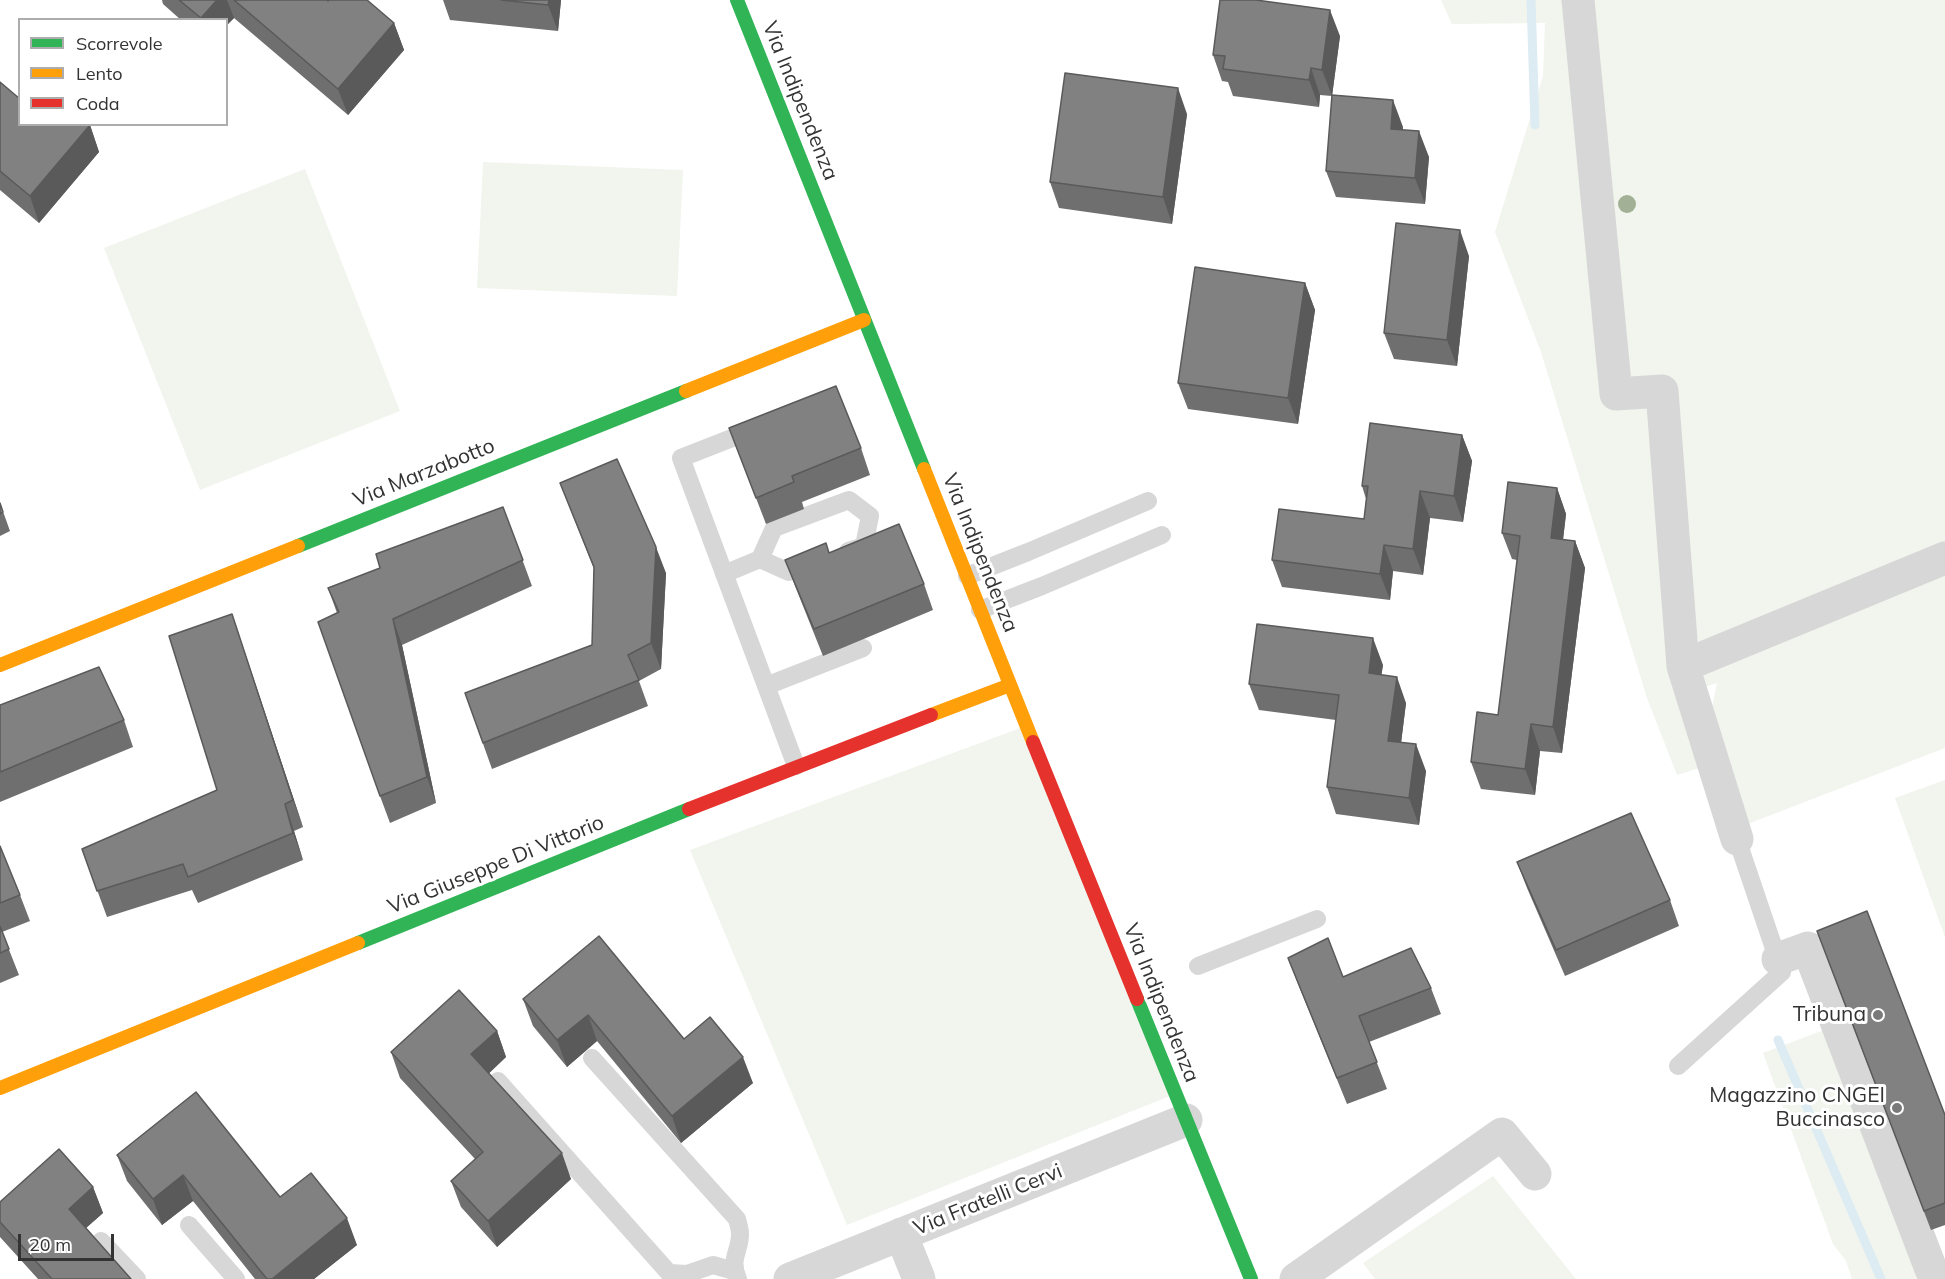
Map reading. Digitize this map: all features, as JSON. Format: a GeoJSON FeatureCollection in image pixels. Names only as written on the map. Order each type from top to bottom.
{"type":"FeatureCollection","features":[{"type":"Feature","properties":{"kind":"street","name":"Via Indipendenza"},"geometry":{"type":"LineString","coordinates":[[737,0],[1010,685],[1251,1279]]}},
{"type":"Feature","properties":{"kind":"street"},"geometry":{"type":"LineString","coordinates":[[1578,0],[1616,394],[1662,391],[1683,666],[1737,839]]}},
{"type":"Feature","properties":{"kind":"street","name":"Via Marzabotto"},"geometry":{"type":"LineString","coordinates":[[0,665],[864,320]]}},
{"type":"Feature","properties":{"kind":"street"},"geometry":{"type":"LineString","coordinates":[[1683,666],[1945,558]]}},
{"type":"Feature","properties":{"kind":"street","name":"Via Giuseppe Di Vittorio"},"geometry":{"type":"LineString","coordinates":[[0,1088],[796,766],[1010,685]]}},
{"type":"Feature","properties":{"kind":"street"},"geometry":{"type":"LineString","coordinates":[[1778,959],[1808,948],[1931,1269],[1937,1279]]}},
{"type":"Feature","properties":{"kind":"street","name":"Via Fratelli Cervi"},"geometry":{"type":"LineString","coordinates":[[790,1279],[1186,1120]]}},
{"type":"Feature","properties":{"kind":"street"},"geometry":{"type":"LineString","coordinates":[[1296,1279],[1502,1134],[1535,1174]]}},
{"type":"Feature","properties":{"kind":"street"},"geometry":{"type":"LineString","coordinates":[[901,1234],[919,1279]]}},
{"type":"Feature","properties":{"kind":"lane"},"geometry":{"type":"LineString","coordinates":[[768,424],[681,458],[796,766]]}},
{"type":"Feature","properties":{"kind":"lane"},"geometry":{"type":"LineString","coordinates":[[724,574],[760,559],[774,528],[849,500],[870,516],[864,546],[789,572],[760,559]]}},
{"type":"Feature","properties":{"kind":"lane"},"geometry":{"type":"LineString","coordinates":[[967,576],[1148,501]]}},
{"type":"Feature","properties":{"kind":"lane"},"geometry":{"type":"LineString","coordinates":[[980,610],[1162,535]]}},
{"type":"Feature","properties":{"kind":"lane"},"geometry":{"type":"LineString","coordinates":[[766,686],[863,648]]}},
{"type":"Feature","properties":{"kind":"lane"},"geometry":{"type":"LineString","coordinates":[[1678,1066],[1782,972],[1760,883],[1737,839]]}},
{"type":"Feature","properties":{"kind":"lane"},"geometry":{"type":"LineString","coordinates":[[1198,966],[1317,919]]}},
{"type":"Feature","properties":{"kind":"lane"},"geometry":{"type":"LineString","coordinates":[[498,1081],[669,1273],[687,1275],[712,1265],[736,1275],[734,1255],[740,1236],[737,1218],[592,1058]]}},
{"type":"Feature","properties":{"kind":"lane"},"geometry":{"type":"LineString","coordinates":[[189,1225],[237,1279]]}},
{"type":"Feature","properties":{"kind":"lane"},"geometry":{"type":"LineString","coordinates":[[101,1240],[136,1279]]}},
{"type":"Feature","properties":{"kind":"shaded area"},"geometry":{"type":"Polygon","coordinates":[[[1441,0],[1945,0],[1945,748],[1745,825],[1711,713],[1717,683],[1705,687],[1689,586],[1706,766],[1677,775],[1647,698],[1541,352],[1495,232],[1543,76],[1545,23],[1452,24],[1441,0]]]}},
{"type":"Feature","properties":{"kind":"shaded area"},"geometry":{"type":"Polygon","coordinates":[[[483,162],[683,170],[677,296],[477,288],[483,162]]]}},
{"type":"Feature","properties":{"kind":"shaded area"},"geometry":{"type":"Polygon","coordinates":[[[305,169],[400,411],[200,490],[104,248],[305,169]]]}},
{"type":"Feature","properties":{"kind":"shaded area"},"geometry":{"type":"Polygon","coordinates":[[[1026,726],[1175,1094],[847,1225],[690,850],[1026,726]]]}},
{"type":"Feature","properties":{"kind":"shaded area"},"geometry":{"type":"Polygon","coordinates":[[[1945,780],[1945,937],[1895,798],[1945,780]]]}},
{"type":"Feature","properties":{"kind":"shaded area"},"geometry":{"type":"Polygon","coordinates":[[[1824,1030],[1945,1279],[1852,1279],[1846,1261],[1833,1244],[1763,1053],[1824,1030]]]}},
{"type":"Feature","properties":{"kind":"shaded area"},"geometry":{"type":"Polygon","coordinates":[[[1493,1176],[1576,1279],[1375,1279],[1363,1263],[1493,1176]]]}},
{"type":"Feature","properties":{"kind":"building"},"geometry":{"type":"Polygon","coordinates":[[[179,0],[217,0],[201,18],[179,0]]]}},
{"type":"Feature","properties":{"kind":"building"},"geometry":{"type":"Polygon","coordinates":[[[234,0],[367,0],[394,23],[338,89],[234,0]]]}},
{"type":"Feature","properties":{"kind":"building"},"geometry":{"type":"Polygon","coordinates":[[[501,0],[549,0],[548,5],[501,0]]]}},
{"type":"Feature","properties":{"kind":"building"},"geometry":{"type":"Polygon","coordinates":[[[1220,0],[1256,0],[1330,10],[1322,70],[1311,68],[1309,80],[1223,69],[1225,56],[1213,55],[1220,0]]]}},
{"type":"Feature","properties":{"kind":"building"},"geometry":{"type":"Polygon","coordinates":[[[1065,73],[1178,88],[1163,197],[1050,182],[1065,73]]]}},
{"type":"Feature","properties":{"kind":"building"},"geometry":{"type":"Polygon","coordinates":[[[0,82],[18,97],[18,126],[89,126],[30,196],[0,171],[0,82]]]}},
{"type":"Feature","properties":{"kind":"building"},"geometry":{"type":"Polygon","coordinates":[[[1332,95],[1393,100],[1391,129],[1419,131],[1415,178],[1326,171],[1332,95]]]}},
{"type":"Feature","properties":{"kind":"building"},"geometry":{"type":"Polygon","coordinates":[[[1396,223],[1460,230],[1447,340],[1384,333],[1396,223]]]}},
{"type":"Feature","properties":{"kind":"building"},"geometry":{"type":"Polygon","coordinates":[[[1195,267],[1305,283],[1288,398],[1178,383],[1195,267]]]}},
{"type":"Feature","properties":{"kind":"building"},"geometry":{"type":"Polygon","coordinates":[[[836,386],[861,448],[792,476],[794,482],[756,498],[729,428],[836,386]]]}},
{"type":"Feature","properties":{"kind":"building"},"geometry":{"type":"Polygon","coordinates":[[[1370,423],[1462,435],[1454,496],[1420,491],[1413,549],[1384,545],[1380,574],[1272,560],[1279,509],[1364,519],[1368,486],[1362,486],[1370,423]]]}},
{"type":"Feature","properties":{"kind":"building"},"geometry":{"type":"Polygon","coordinates":[[[617,459],[656,547],[651,643],[628,655],[639,680],[483,743],[465,693],[592,645],[594,567],[560,483],[617,459]]]}},
{"type":"Feature","properties":{"kind":"building"},"geometry":{"type":"Polygon","coordinates":[[[1508,482],[1557,488],[1551,538],[1575,541],[1553,727],[1531,724],[1525,769],[1471,762],[1477,712],[1498,715],[1520,536],[1502,533],[1508,482]]]}},
{"type":"Feature","properties":{"kind":"building"},"geometry":{"type":"Polygon","coordinates":[[[503,507],[523,560],[393,619],[427,777],[380,796],[318,622],[339,612],[328,588],[380,568],[376,554],[503,507]]]}},
{"type":"Feature","properties":{"kind":"building"},"geometry":{"type":"Polygon","coordinates":[[[899,524],[924,584],[814,629],[785,560],[826,543],[829,553],[899,524]]]}},
{"type":"Feature","properties":{"kind":"building"},"geometry":{"type":"Polygon","coordinates":[[[232,614],[293,800],[285,804],[293,833],[188,877],[183,864],[97,891],[82,849],[217,790],[169,636],[232,614]]]}},
{"type":"Feature","properties":{"kind":"building"},"geometry":{"type":"Polygon","coordinates":[[[1257,624],[1373,638],[1369,673],[1397,677],[1388,741],[1416,744],[1409,798],[1327,787],[1339,695],[1249,684],[1257,624]]]}},
{"type":"Feature","properties":{"kind":"building"},"geometry":{"type":"Polygon","coordinates":[[[99,667],[124,720],[0,772],[0,705],[99,667]]]}},
{"type":"Feature","properties":{"kind":"building"},"geometry":{"type":"Polygon","coordinates":[[[1631,813],[1670,900],[1556,950],[1517,862],[1631,813]]]}},
{"type":"Feature","properties":{"kind":"building"},"geometry":{"type":"Polygon","coordinates":[[[0,846],[20,895],[0,903],[0,846]]]}},
{"type":"Feature","properties":{"kind":"building","name":"Tribuna"},"geometry":{"type":"Polygon","coordinates":[[[1867,911],[1945,1115],[1945,1203],[1924,1211],[1817,931],[1867,911]]]}},
{"type":"Feature","properties":{"kind":"building"},"geometry":{"type":"Polygon","coordinates":[[[0,926],[9,949],[0,953],[0,926]]]}},
{"type":"Feature","properties":{"kind":"building"},"geometry":{"type":"Polygon","coordinates":[[[599,936],[684,1039],[710,1017],[743,1057],[672,1116],[588,1015],[557,1040],[523,999],[599,936]]]}},
{"type":"Feature","properties":{"kind":"building"},"geometry":{"type":"Polygon","coordinates":[[[1328,938],[1343,977],[1411,948],[1431,988],[1359,1016],[1377,1062],[1337,1078],[1288,958],[1328,938]]]}},
{"type":"Feature","properties":{"kind":"building"},"geometry":{"type":"Polygon","coordinates":[[[459,990],[497,1031],[471,1054],[562,1153],[488,1221],[451,1181],[483,1152],[391,1052],[459,990]]]}},
{"type":"Feature","properties":{"kind":"building"},"geometry":{"type":"Polygon","coordinates":[[[196,1092],[280,1197],[311,1173],[347,1218],[272,1279],[267,1279],[183,1175],[153,1199],[117,1155],[196,1092]]]}},
{"type":"Feature","properties":{"kind":"building"},"geometry":{"type":"Polygon","coordinates":[[[59,1149],[93,1187],[69,1209],[131,1279],[52,1279],[0,1222],[0,1202],[59,1149]]]}},
{"type":"Feature","properties":{"kind":"waterway"},"geometry":{"type":"LineString","coordinates":[[1531,0],[1535,125]]}},
{"type":"Feature","properties":{"kind":"waterway"},"geometry":{"type":"LineString","coordinates":[[1778,1040],[1881,1279]]}},
{"type":"Feature","properties":{"kind":"traffic: fast"},"geometry":{"type":"LineString","coordinates":[[737,0],[924,469]]}},
{"type":"Feature","properties":{"kind":"traffic: fast"},"geometry":{"type":"LineString","coordinates":[[298,546],[686,391]]}},
{"type":"Feature","properties":{"kind":"traffic: fast"},"geometry":{"type":"LineString","coordinates":[[358,943],[689,809]]}},
{"type":"Feature","properties":{"kind":"traffic: fast"},"geometry":{"type":"LineString","coordinates":[[1137,999],[1251,1279]]}},
{"type":"Feature","properties":{"kind":"traffic: slow"},"geometry":{"type":"LineString","coordinates":[[686,391],[864,320]]}},
{"type":"Feature","properties":{"kind":"traffic: slow"},"geometry":{"type":"LineString","coordinates":[[924,469],[1033,742]]}},
{"type":"Feature","properties":{"kind":"traffic: slow"},"geometry":{"type":"LineString","coordinates":[[0,665],[298,546]]}},
{"type":"Feature","properties":{"kind":"traffic: slow"},"geometry":{"type":"LineString","coordinates":[[931,715],[1010,685]]}},
{"type":"Feature","properties":{"kind":"traffic: slow"},"geometry":{"type":"LineString","coordinates":[[0,1088],[358,943]]}},
{"type":"Feature","properties":{"kind":"traffic: jam"},"geometry":{"type":"LineString","coordinates":[[689,809],[931,715]]}},
{"type":"Feature","properties":{"kind":"traffic: jam"},"geometry":{"type":"LineString","coordinates":[[1033,742],[1137,999]]}},
{"type":"Feature","properties":{"kind":"place","name":"Tribuna"},"geometry":{"type":"Point","coordinates":[1878,1015]}},
{"type":"Feature","properties":{"kind":"place","name":"Magazzino CNGEI Buccinasco"},"geometry":{"type":"Point","coordinates":[1897,1108]}}]}
